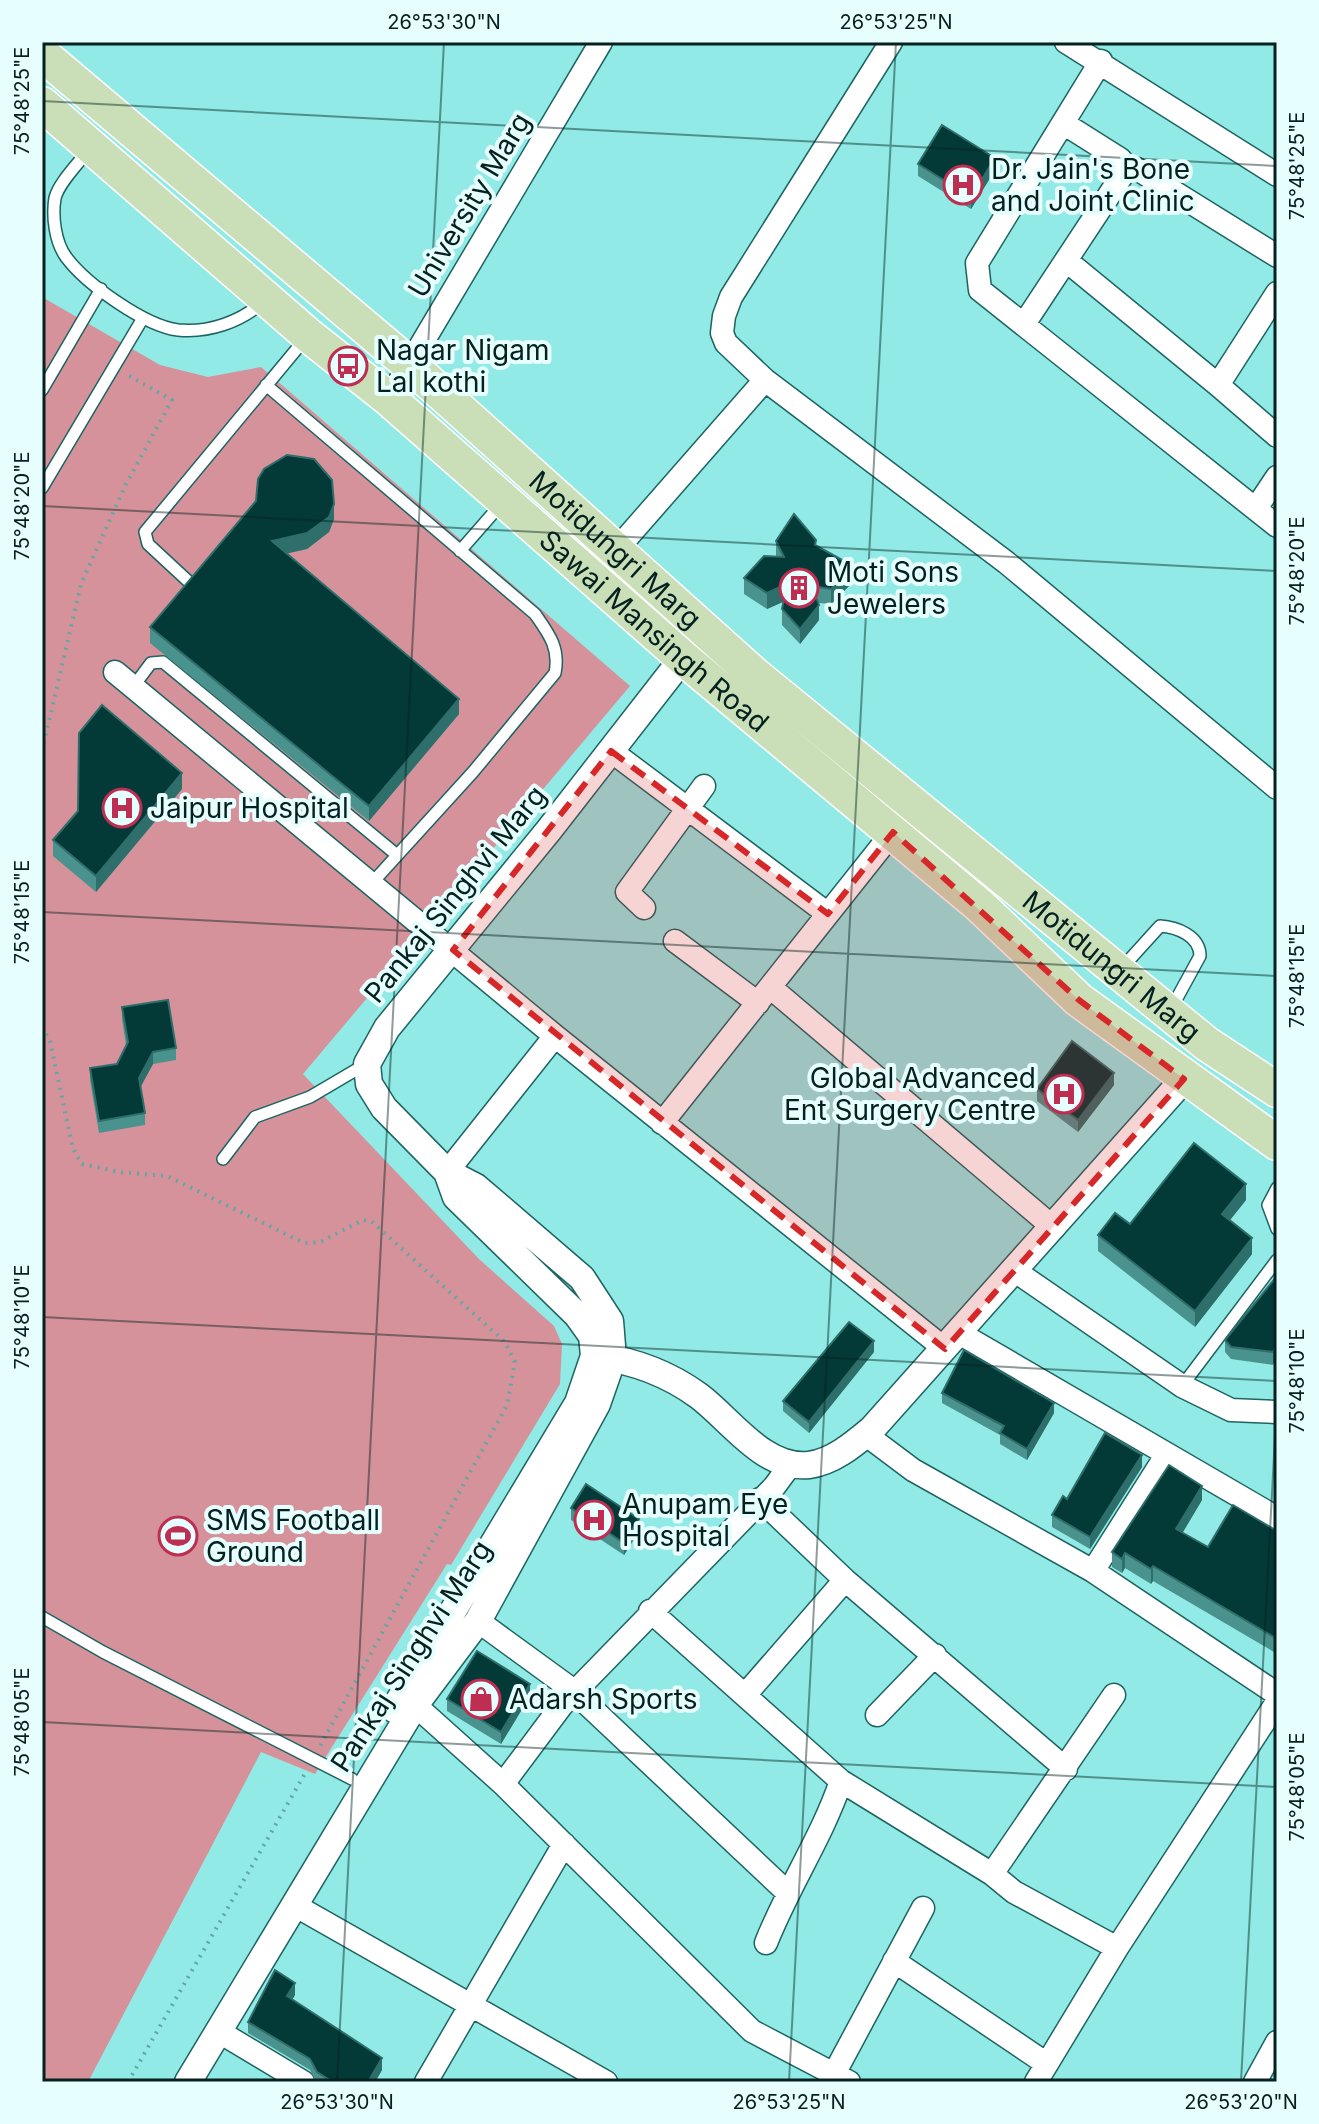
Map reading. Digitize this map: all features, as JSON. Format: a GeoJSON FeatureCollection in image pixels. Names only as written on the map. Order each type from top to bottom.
{"type":"FeatureCollection","features":[{"type":"Feature","properties":{"kind":"main road","name":"Motidungri Marg"},"geometry":{"type":"LineString","coordinates":[[42,54],[411,366],[755,675],[1207,1044],[1277,1090]]}},
{"type":"Feature","properties":{"kind":"main road","name":"Sawai Mansingh Road"},"geometry":{"type":"LineString","coordinates":[[42,104],[93,145],[308,335],[389,399],[683,658],[979,905],[1079,1000],[1184,1079],[1277,1143]]}},
{"type":"Feature","properties":{"kind":"street","name":"University Marg"},"geometry":{"type":"LineString","coordinates":[[389,399],[601,42]]}},
{"type":"Feature","properties":{"kind":"street"},"geometry":{"type":"LineString","coordinates":[[891,42],[731,297],[722,333],[726,343],[765,380],[1007,563],[1277,788]]}},
{"type":"Feature","properties":{"kind":"street"},"geometry":{"type":"LineString","coordinates":[[1066,42],[1101,61],[1277,175]]}},
{"type":"Feature","properties":{"kind":"street"},"geometry":{"type":"LineString","coordinates":[[1101,61],[977,263],[980,290],[1257,507],[1277,526]]}},
{"type":"Feature","properties":{"kind":"street"},"geometry":{"type":"LineString","coordinates":[[1063,123],[1120,159],[1127,168],[1137,169],[1277,256]]}},
{"type":"Feature","properties":{"kind":"street"},"geometry":{"type":"LineString","coordinates":[[1024,324],[1068,262],[1127,168]]}},
{"type":"Feature","properties":{"kind":"street"},"geometry":{"type":"LineString","coordinates":[[1068,262],[1277,436]]}},
{"type":"Feature","properties":{"kind":"street"},"geometry":{"type":"LineString","coordinates":[[1218,385],[1277,293]]}},
{"type":"Feature","properties":{"kind":"street"},"geometry":{"type":"LineString","coordinates":[[617,549],[765,380]]}},
{"type":"Feature","properties":{"kind":"street"},"geometry":{"type":"LineString","coordinates":[[1257,507],[1277,477]]}},
{"type":"Feature","properties":{"kind":"street","name":"Pankaj Singhvi Marg"},"geometry":{"type":"LineString","coordinates":[[367,1064],[387,1028],[453,950],[683,658]]}},
{"type":"Feature","properties":{"kind":"street"},"geometry":{"type":"LineString","coordinates":[[115,672],[662,1123],[952,1341],[1167,1454],[1277,1518]]}},
{"type":"Feature","properties":{"kind":"street"},"geometry":{"type":"LineString","coordinates":[[611,751],[828,914]]}},
{"type":"Feature","properties":{"kind":"street"},"geometry":{"type":"LineString","coordinates":[[644,908],[627,892],[704,786]]}},
{"type":"Feature","properties":{"kind":"street"},"geometry":{"type":"LineString","coordinates":[[662,1123],[893,832]]}},
{"type":"Feature","properties":{"kind":"street"},"geometry":{"type":"LineString","coordinates":[[675,941],[764,995],[1054,1228]]}},
{"type":"Feature","properties":{"kind":"street"},"geometry":{"type":"LineString","coordinates":[[447,1172],[555,1036]]}},
{"type":"Feature","properties":{"kind":"street"},"geometry":{"type":"LineString","coordinates":[[367,1064],[369,1084],[384,1108],[447,1172],[456,1197],[577,1315],[604,1357],[671,1378],[699,1396],[774,1460],[808,1465],[832,1458],[865,1434],[1054,1228],[1184,1079]]}},
{"type":"Feature","properties":{"kind":"street"},"geometry":{"type":"LineString","coordinates":[[1015,1271],[1182,1386],[1231,1410],[1277,1412]]}},
{"type":"Feature","properties":{"kind":"street","name":"Pankaj Singhvi Marg"},"geometry":{"type":"LineString","coordinates":[[288,1903],[352,1779],[467,1613],[604,1357]]}},
{"type":"Feature","properties":{"kind":"street"},"geometry":{"type":"LineString","coordinates":[[865,1434],[913,1470],[1093,1571],[1277,1694]]}},
{"type":"Feature","properties":{"kind":"street"},"geometry":{"type":"LineString","coordinates":[[1093,1571],[1167,1454]]}},
{"type":"Feature","properties":{"kind":"street"},"geometry":{"type":"LineString","coordinates":[[503,1784],[574,1691],[791,1464]]}},
{"type":"Feature","properties":{"kind":"street"},"geometry":{"type":"LineString","coordinates":[[760,1499],[845,1580],[1066,1769]]}},
{"type":"Feature","properties":{"kind":"street"},"geometry":{"type":"LineString","coordinates":[[745,1695],[845,1580]]}},
{"type":"Feature","properties":{"kind":"street"},"geometry":{"type":"LineString","coordinates":[[650,1611],[841,1781],[992,1874],[1014,1892],[1117,1948]]}},
{"type":"Feature","properties":{"kind":"street"},"geometry":{"type":"LineString","coordinates":[[467,1613],[574,1691],[788,1893]]}},
{"type":"Feature","properties":{"kind":"street"},"geometry":{"type":"LineString","coordinates":[[877,1715],[935,1655]]}},
{"type":"Feature","properties":{"kind":"street"},"geometry":{"type":"LineString","coordinates":[[992,1874],[1114,1695]]}},
{"type":"Feature","properties":{"kind":"street"},"geometry":{"type":"LineString","coordinates":[[409,1700],[503,1784],[752,2031],[842,2078],[894,1961],[923,1908]]}},
{"type":"Feature","properties":{"kind":"street","name":"Pankaj Singhvi Marg"},"geometry":{"type":"LineString","coordinates":[[168,2082],[211,2027],[409,1700]]}},
{"type":"Feature","properties":{"kind":"street"},"geometry":{"type":"LineString","coordinates":[[894,1961],[1042,2073],[1117,1948],[1277,1702]]}},
{"type":"Feature","properties":{"kind":"street"},"geometry":{"type":"LineString","coordinates":[[766,1943],[831,1810],[841,1781]]}},
{"type":"Feature","properties":{"kind":"street"},"geometry":{"type":"LineString","coordinates":[[426,2082],[564,1844]]}},
{"type":"Feature","properties":{"kind":"street"},"geometry":{"type":"LineString","coordinates":[[288,1903],[606,2082]]}},
{"type":"Feature","properties":{"kind":"street"},"geometry":{"type":"LineString","coordinates":[[211,2027],[303,2082]]}},
{"type":"Feature","properties":{"kind":"street","name":"Pankaj Singhvi Marg"},"geometry":{"type":"LineString","coordinates":[[188,2082],[211,2027]]}},
{"type":"Feature","properties":{"kind":"street"},"geometry":{"type":"LineString","coordinates":[[1255,2082],[1277,2042]]}},
{"type":"Feature","properties":{"kind":"lane"},"geometry":{"type":"LineString","coordinates":[[93,145],[55,195],[54,226],[65,256],[101,289],[143,318],[176,330],[212,330],[253,310],[266,299]]}},
{"type":"Feature","properties":{"kind":"lane"},"geometry":{"type":"LineString","coordinates":[[42,390],[101,289]]}},
{"type":"Feature","properties":{"kind":"lane"},"geometry":{"type":"LineString","coordinates":[[42,488],[143,318]]}},
{"type":"Feature","properties":{"kind":"lane"},"geometry":{"type":"LineString","coordinates":[[189,582],[148,544],[145,532],[308,335]]}},
{"type":"Feature","properties":{"kind":"lane"},"geometry":{"type":"LineString","coordinates":[[266,385],[535,614],[553,640],[558,660],[555,673],[372,883]]}},
{"type":"Feature","properties":{"kind":"lane"},"geometry":{"type":"LineString","coordinates":[[460,551],[504,500]]}},
{"type":"Feature","properties":{"kind":"lane"},"geometry":{"type":"LineString","coordinates":[[133,687],[151,663],[163,662],[397,855]]}},
{"type":"Feature","properties":{"kind":"lane"},"geometry":{"type":"LineString","coordinates":[[1118,972],[1160,926],[1174,928],[1190,937],[1200,950],[1200,956],[1169,1013]]}},
{"type":"Feature","properties":{"kind":"lane"},"geometry":{"type":"LineString","coordinates":[[223,1159],[255,1117],[310,1097],[367,1064]]}},
{"type":"Feature","properties":{"kind":"lane"},"geometry":{"type":"LineString","coordinates":[[1277,1188],[1268,1205],[1277,1229]]}},
{"type":"Feature","properties":{"kind":"lane"},"geometry":{"type":"LineString","coordinates":[[1182,1386],[1277,1260]]}},
{"type":"Feature","properties":{"kind":"lane"},"geometry":{"type":"LineString","coordinates":[[42,1617],[103,1652],[352,1779]]}},
{"type":"Feature","properties":{"kind":"path"},"geometry":{"type":"LineString","coordinates":[[42,751],[81,584],[126,484],[172,400],[115,368]]}},
{"type":"Feature","properties":{"kind":"path"},"geometry":{"type":"LineString","coordinates":[[42,1027],[50,1041],[73,1149],[82,1164],[167,1176],[304,1243],[320,1242],[363,1220],[371,1221],[505,1342],[515,1362],[507,1405],[313,1759],[128,2082]]}},
{"type":"Feature","properties":{"kind":"highlighted area"},"geometry":{"type":"Polygon","coordinates":[[[611,751],[828,914],[893,832],[1079,1000],[1184,1079],[945,1349],[453,950],[611,751]]]}},
{"type":"Feature","properties":{"kind":"shaded area"},"geometry":{"type":"Polygon","coordinates":[[[42,297],[160,365],[208,377],[261,367],[630,686],[303,1074],[479,1259],[554,1326],[562,1344],[560,1384],[451,1565],[447,1564],[315,1774],[261,1752],[88,2082],[42,2082],[42,297]]]}},
{"type":"Feature","properties":{"kind":"building"},"geometry":{"type":"Polygon","coordinates":[[[942,125],[995,158],[971,197],[918,164],[942,125]]]}},
{"type":"Feature","properties":{"kind":"building"},"geometry":{"type":"Polygon","coordinates":[[[287,455],[314,459],[332,480],[334,504],[329,517],[307,533],[272,541],[459,699],[369,806],[150,627],[256,501],[258,479],[264,469],[287,455]]]}},
{"type":"Feature","properties":{"kind":"building","name":"Moti Sons Jewelers"},"geometry":{"type":"Polygon","coordinates":[[[794,514],[816,540],[815,545],[853,566],[831,589],[812,586],[819,605],[800,629],[782,609],[787,584],[767,593],[744,578],[764,556],[784,557],[776,541],[794,514]]]}},
{"type":"Feature","properties":{"kind":"building","name":"Jaipur Hospital"},"geometry":{"type":"Polygon","coordinates":[[[102,705],[182,773],[96,876],[53,840],[78,811],[79,733],[102,705]]]}},
{"type":"Feature","properties":{"kind":"building"},"geometry":{"type":"Polygon","coordinates":[[[168,1000],[176,1048],[153,1052],[139,1078],[145,1113],[99,1121],[90,1068],[117,1064],[128,1042],[122,1007],[168,1000]]]}},
{"type":"Feature","properties":{"kind":"building"},"geometry":{"type":"Polygon","coordinates":[[[1072,1041],[1114,1073],[1078,1120],[1037,1089],[1072,1041]]]}},
{"type":"Feature","properties":{"kind":"building"},"geometry":{"type":"Polygon","coordinates":[[[1194,1143],[1246,1184],[1222,1214],[1252,1238],[1195,1311],[1098,1235],[1115,1213],[1130,1224],[1194,1143]]]}},
{"type":"Feature","properties":{"kind":"building"},"geometry":{"type":"Polygon","coordinates":[[[1277,1276],[1277,1344],[1273,1352],[1231,1347],[1225,1340],[1277,1276]]]}},
{"type":"Feature","properties":{"kind":"building"},"geometry":{"type":"Polygon","coordinates":[[[849,1322],[874,1341],[809,1422],[783,1401],[849,1322]]]}},
{"type":"Feature","properties":{"kind":"building"},"geometry":{"type":"Polygon","coordinates":[[[964,1350],[1054,1403],[1027,1449],[1000,1433],[1004,1426],[942,1393],[964,1350]]]}},
{"type":"Feature","properties":{"kind":"building"},"geometry":{"type":"Polygon","coordinates":[[[1105,1433],[1142,1455],[1090,1537],[1052,1515],[1063,1496],[1067,1499],[1105,1433]]]}},
{"type":"Feature","properties":{"kind":"building"},"geometry":{"type":"Polygon","coordinates":[[[1169,1465],[1202,1486],[1176,1529],[1208,1547],[1233,1505],[1277,1531],[1277,1633],[1274,1637],[1153,1566],[1151,1569],[1125,1553],[1122,1559],[1112,1552],[1169,1465]]]}},
{"type":"Feature","properties":{"kind":"building"},"geometry":{"type":"Polygon","coordinates":[[[586,1484],[639,1519],[624,1543],[571,1508],[586,1484]]]}},
{"type":"Feature","properties":{"kind":"building"},"geometry":{"type":"Polygon","coordinates":[[[477,1651],[530,1684],[501,1732],[447,1699],[477,1651]]]}},
{"type":"Feature","properties":{"kind":"building"},"geometry":{"type":"Polygon","coordinates":[[[275,1970],[295,1983],[287,1996],[382,2058],[368,2082],[333,2082],[317,2072],[310,2059],[248,2022],[275,1970]]]}},
{"type":"Feature","properties":{"kind":"place","name":"Dr. Jain's Bone and Joint Clinic"},"geometry":{"type":"Point","coordinates":[963,185]}},
{"type":"Feature","properties":{"kind":"place","name":"Nagar Nigam Lal kothi"},"geometry":{"type":"Point","coordinates":[348,366]}},
{"type":"Feature","properties":{"kind":"place","name":"Moti Sons Jewelers"},"geometry":{"type":"Point","coordinates":[799,588]}},
{"type":"Feature","properties":{"kind":"place","name":"Jaipur Hospital"},"geometry":{"type":"Point","coordinates":[122,808]}},
{"type":"Feature","properties":{"kind":"place","name":"Global Advanced Ent Surgery Centre"},"geometry":{"type":"Point","coordinates":[1064,1094]}},
{"type":"Feature","properties":{"kind":"place","name":"Anupam Eye Hospital"},"geometry":{"type":"Point","coordinates":[594,1520]}},
{"type":"Feature","properties":{"kind":"place","name":"SMS Football Ground"},"geometry":{"type":"Point","coordinates":[178,1536]}},
{"type":"Feature","properties":{"kind":"place","name":"Adarsh Sports"},"geometry":{"type":"Point","coordinates":[481,1699]}}]}
